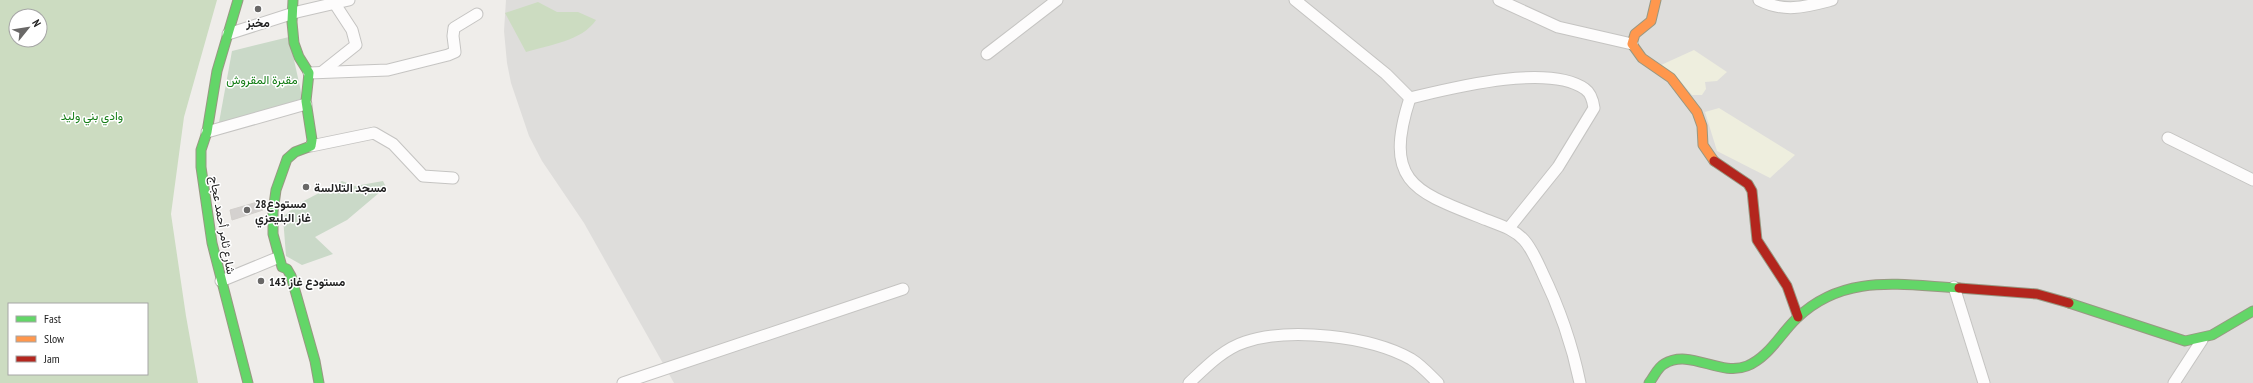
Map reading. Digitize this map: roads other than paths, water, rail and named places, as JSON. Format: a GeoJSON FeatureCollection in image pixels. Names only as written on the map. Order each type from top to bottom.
{"type":"FeatureCollection","features":[{"type":"Feature","properties":{"kind":"street","name":"شارع ثامر أحمد عجاج"},"geometry":{"type":"LineString","coordinates":[[238,0],[217,71],[207,132],[202,150],[204,198],[221,281],[248,383]]}},
{"type":"Feature","properties":{"kind":"street"},"geometry":{"type":"LineString","coordinates":[[293,0],[291,14],[300,62],[309,73],[306,104],[313,140],[311,146]]}},
{"type":"Feature","properties":{"kind":"street"},"geometry":{"type":"LineString","coordinates":[[228,34],[291,14],[349,0]]}},
{"type":"Feature","properties":{"kind":"street"},"geometry":{"type":"LineString","coordinates":[[987,54],[1057,0]]}},
{"type":"Feature","properties":{"kind":"street"},"geometry":{"type":"LineString","coordinates":[[1296,0],[1386,74],[1410,98]]}},
{"type":"Feature","properties":{"kind":"street"},"geometry":{"type":"LineString","coordinates":[[1499,0],[1558,27],[1632,44],[1642,58],[1675,83],[1697,112],[1702,126],[1703,145],[1711,159],[1748,184],[1752,191],[1754,226],[1757,240],[1787,286],[1798,317]]}},
{"type":"Feature","properties":{"kind":"street"},"geometry":{"type":"LineString","coordinates":[[1632,44],[1635,34],[1651,21],[1656,0]]}},
{"type":"Feature","properties":{"kind":"street"},"geometry":{"type":"LineString","coordinates":[[1759,0],[1771,7],[1784,10],[1832,0]]}},
{"type":"Feature","properties":{"kind":"street"},"geometry":{"type":"LineString","coordinates":[[322,72],[356,45],[352,30],[335,4]]}},
{"type":"Feature","properties":{"kind":"street"},"geometry":{"type":"LineString","coordinates":[[309,73],[388,70],[448,55],[455,52],[455,42],[453,37],[454,28],[477,14]]}},
{"type":"Feature","properties":{"kind":"street"},"geometry":{"type":"LineString","coordinates":[[1410,98],[1482,82],[1553,78],[1576,84],[1586,89],[1592,98],[1594,108],[1558,167],[1509,228]]}},
{"type":"Feature","properties":{"kind":"street"},"geometry":{"type":"LineString","coordinates":[[1410,98],[1403,127],[1402,160],[1405,174],[1422,189],[1438,199],[1509,228],[1523,238],[1560,310],[1571,345],[1580,383]]}},
{"type":"Feature","properties":{"kind":"street"},"geometry":{"type":"LineString","coordinates":[[207,132],[306,104]]}},
{"type":"Feature","properties":{"kind":"street"},"geometry":{"type":"LineString","coordinates":[[319,383],[315,361],[291,276],[287,269],[282,267],[277,258],[270,217],[276,187],[286,160],[302,149],[311,146],[374,133],[393,144],[423,176],[453,178]]}},
{"type":"Feature","properties":{"kind":"street"},"geometry":{"type":"LineString","coordinates":[[2168,138],[2253,180]]}},
{"type":"Feature","properties":{"kind":"street"},"geometry":{"type":"LineString","coordinates":[[221,281],[277,258]]}},
{"type":"Feature","properties":{"kind":"street"},"geometry":{"type":"LineString","coordinates":[[1649,383],[1664,364],[1673,360],[1692,361],[1732,369],[1754,363],[1768,351],[1798,317],[1831,294],[1855,287],[1888,284],[2021,292],[2052,297],[2176,339],[2202,340]]}},
{"type":"Feature","properties":{"kind":"street"},"geometry":{"type":"LineString","coordinates":[[1954,287],[1964,314],[1984,383]]}},
{"type":"Feature","properties":{"kind":"street"},"geometry":{"type":"LineString","coordinates":[[623,383],[903,290]]}},
{"type":"Feature","properties":{"kind":"street"},"geometry":{"type":"LineString","coordinates":[[2175,383],[2202,340],[2240,320],[2253,311]]}},
{"type":"Feature","properties":{"kind":"street"},"geometry":{"type":"LineString","coordinates":[[1189,383],[1215,359],[1244,342],[1275,336],[1306,336],[1359,343],[1387,349],[1411,360],[1438,383]]}},
{"type":"Feature","properties":{"kind":"street"},"geometry":{"type":"LineString","coordinates":[[2176,339],[2192,354]]}},
{"type":"Feature","properties":{"kind":"place","name":"مخبز"},"geometry":{"type":"Point","coordinates":[258,9]}},
{"type":"Feature","properties":{"kind":"place","name":"مسجد التلالسة"},"geometry":{"type":"Point","coordinates":[306,187]}},
{"type":"Feature","properties":{"kind":"place","name":"28مستودع غاز البليعزي"},"geometry":{"type":"Point","coordinates":[247,210]}},
{"type":"Feature","properties":{"kind":"place","name":"مستودع غاز 143"},"geometry":{"type":"Point","coordinates":[261,281]}},
{"type":"Feature","properties":{"kind":"park label","name":"مقبرة المقروش"},"geometry":{"type":"Point","coordinates":[262,79]}},
{"type":"Feature","properties":{"kind":"park label","name":"وادي بني وليد"},"geometry":{"type":"Point","coordinates":[92,115]}}]}
